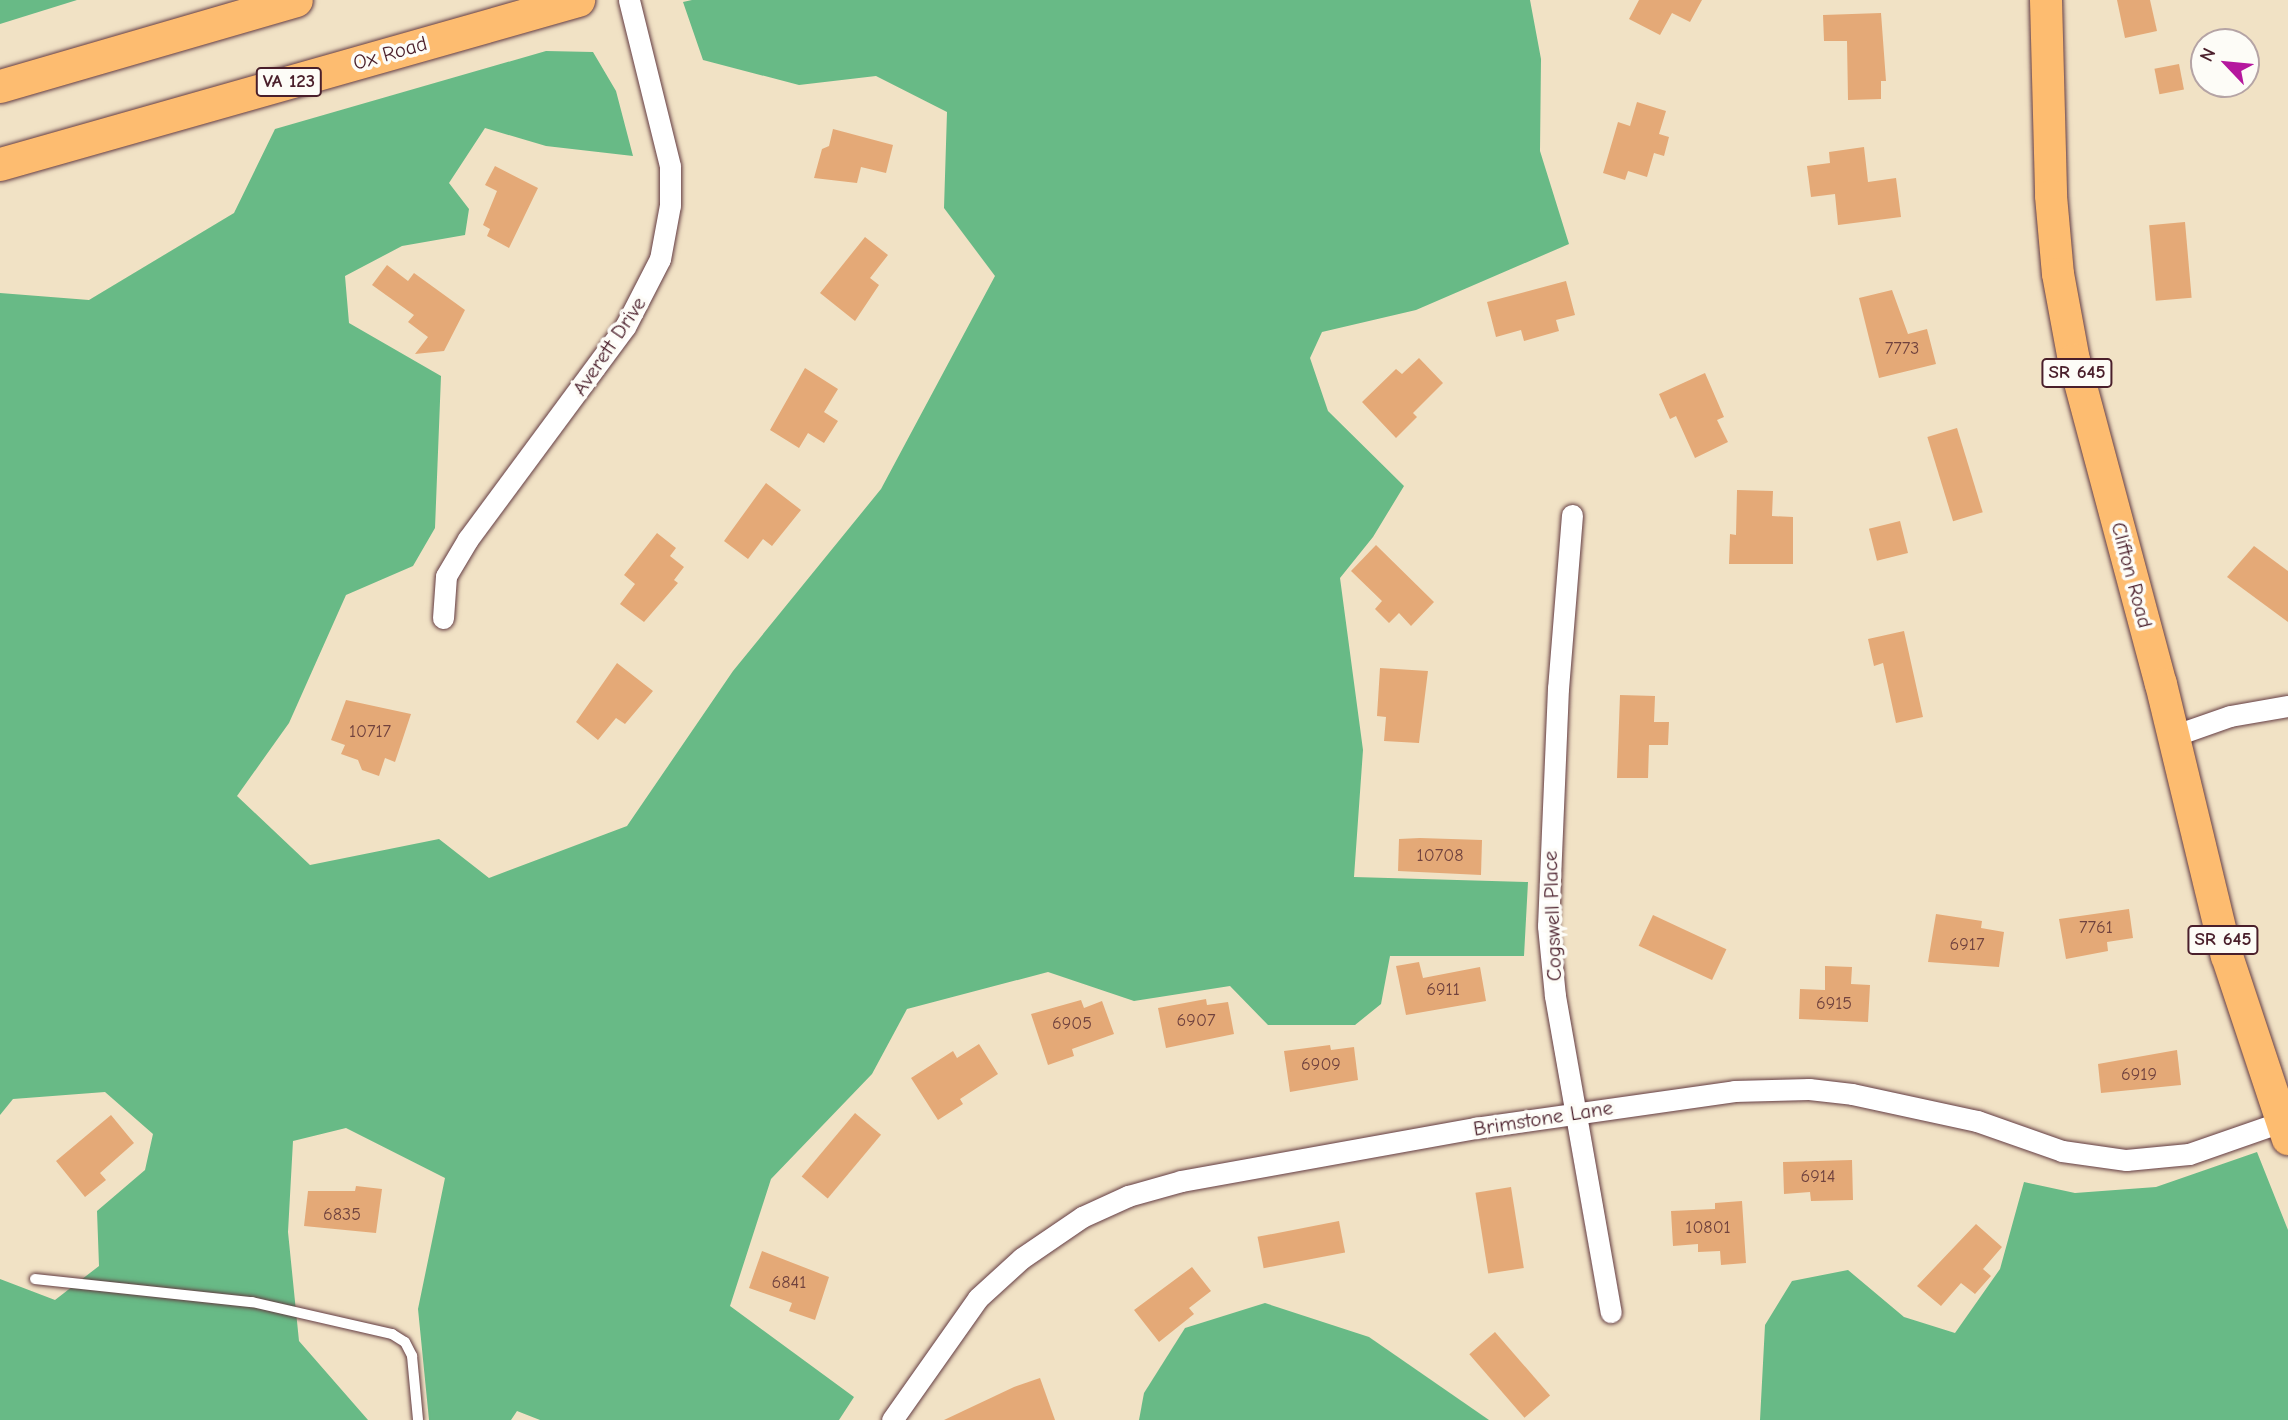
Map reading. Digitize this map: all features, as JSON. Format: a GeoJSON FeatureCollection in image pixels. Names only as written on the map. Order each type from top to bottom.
{"type":"FeatureCollection","features":[{"type":"Feature","properties":{"kind":"highway"},"geometry":{"type":"LineString","coordinates":[[0,86],[296,0]]}},
{"type":"Feature","properties":{"kind":"highway","name":"Ox Road"},"geometry":{"type":"LineString","coordinates":[[0,164],[578,0]]}},
{"type":"Feature","properties":{"kind":"main road","name":"Clifton Road"},"geometry":{"type":"LineString","coordinates":[[2046,0],[2051,196],[2058,274],[2087,413],[2173,736],[2227,956],[2285,1130]]}},
{"type":"Feature","properties":{"kind":"street","name":"Averett Drive"},"geometry":{"type":"LineString","coordinates":[[443,618],[446,576],[468,538],[625,327],[660,259],[670,205],[670,166],[629,0]]}},
{"type":"Feature","properties":{"kind":"street","name":"Cogswell Place"},"geometry":{"type":"LineString","coordinates":[[1572,516],[1558,688],[1548,926],[1555,996],[1611,1312]]}},
{"type":"Feature","properties":{"kind":"street"},"geometry":{"type":"LineString","coordinates":[[2173,736],[2231,716],[2288,706]]}},
{"type":"Feature","properties":{"kind":"street","name":"Brimstone Lane"},"geometry":{"type":"LineString","coordinates":[[892,1420],[986,1290],[1022,1258],[1072,1224],[1128,1196],[1181,1181],[1576,1112],[1734,1091],[1809,1089],[1928,1108],[2062,1151],[2126,1160],[2189,1154],[2285,1130]]}},
{"type":"Feature","properties":{"kind":"lane"},"geometry":{"type":"LineString","coordinates":[[35,1279],[252,1302],[392,1334],[405,1342],[412,1356],[418,1420]]}},
{"type":"Feature","properties":{"kind":"green space"},"geometry":{"type":"Polygon","coordinates":[[[0,0],[77,0],[0,24],[0,0]]]}},
{"type":"Feature","properties":{"kind":"green space"},"geometry":{"type":"Polygon","coordinates":[[[1530,0],[1541,59],[1540,151],[1569,244],[1416,310],[1322,332],[1310,358],[1328,411],[1404,486],[1373,537],[1340,578],[1363,750],[1354,877],[1528,882],[1524,956],[1390,956],[1381,1004],[1355,1025],[1268,1025],[1230,986],[1134,1001],[1048,972],[907,1009],[872,1074],[771,1179],[730,1306],[854,1397],[839,1420],[540,1420],[517,1411],[511,1420],[429,1420],[418,1309],[445,1178],[346,1128],[293,1141],[288,1232],[299,1341],[368,1420],[0,1420],[0,1279],[55,1300],[99,1266],[97,1211],[145,1170],[153,1134],[105,1092],[13,1099],[0,1115],[0,293],[89,300],[234,213],[275,129],[546,51],[593,52],[616,91],[633,156],[546,146],[485,128],[449,183],[469,209],[465,235],[402,246],[345,276],[349,323],[441,376],[435,528],[413,566],[346,595],[289,723],[237,796],[310,865],[439,839],[489,878],[627,826],[733,671],[881,489],[995,276],[944,208],[947,112],[876,76],[799,85],[703,60],[683,2],[1530,0]]]}},
{"type":"Feature","properties":{"kind":"green space"},"geometry":{"type":"Polygon","coordinates":[[[2257,1152],[2288,1230],[2288,1420],[1760,1420],[1765,1325],[1792,1281],[1848,1270],[1904,1317],[1955,1333],[2000,1269],[2024,1182],[2075,1193],[2156,1187],[2257,1152]]]}},
{"type":"Feature","properties":{"kind":"green space"},"geometry":{"type":"Polygon","coordinates":[[[1265,1303],[1369,1337],[1489,1420],[1139,1420],[1144,1393],[1185,1328],[1265,1303]]]}},
{"type":"Feature","properties":{"kind":"building"},"geometry":{"type":"Polygon","coordinates":[[[1639,0],[1702,0],[1690,22],[1672,13],[1660,35],[1629,19],[1639,0]]]}},
{"type":"Feature","properties":{"kind":"building"},"geometry":{"type":"Polygon","coordinates":[[[2117,0],[2150,0],[2157,31],[2125,38],[2117,0]]]}},
{"type":"Feature","properties":{"kind":"building"},"geometry":{"type":"Polygon","coordinates":[[[1881,13],[1886,81],[1881,81],[1881,99],[1848,100],[1847,41],[1824,41],[1823,15],[1881,13]]]}},
{"type":"Feature","properties":{"kind":"building"},"geometry":{"type":"Polygon","coordinates":[[[2179,64],[2184,90],[2159,94],[2154,69],[2179,64]]]}},
{"type":"Feature","properties":{"kind":"building"},"geometry":{"type":"Polygon","coordinates":[[[1637,102],[1666,111],[1659,134],[1669,137],[1664,156],[1654,153],[1647,177],[1628,171],[1625,180],[1603,173],[1618,122],[1630,126],[1637,102]]]}},
{"type":"Feature","properties":{"kind":"building"},"geometry":{"type":"Polygon","coordinates":[[[833,129],[893,145],[886,173],[861,167],[857,183],[814,178],[822,149],[829,146],[833,129]]]}},
{"type":"Feature","properties":{"kind":"building"},"geometry":{"type":"Polygon","coordinates":[[[1864,147],[1868,182],[1896,178],[1901,217],[1838,225],[1835,194],[1811,197],[1807,166],[1830,163],[1829,152],[1864,147]]]}},
{"type":"Feature","properties":{"kind":"building"},"geometry":{"type":"Polygon","coordinates":[[[495,166],[538,188],[509,248],[487,236],[490,229],[483,225],[497,191],[485,185],[495,166]]]}},
{"type":"Feature","properties":{"kind":"building"},"geometry":{"type":"Polygon","coordinates":[[[2185,222],[2192,298],[2156,301],[2149,225],[2185,222]]]}},
{"type":"Feature","properties":{"kind":"building"},"geometry":{"type":"Polygon","coordinates":[[[865,237],[888,255],[870,278],[879,285],[855,321],[820,293],[865,237]]]}},
{"type":"Feature","properties":{"kind":"building"},"geometry":{"type":"Polygon","coordinates":[[[387,265],[408,281],[414,273],[465,310],[444,351],[415,354],[428,337],[408,322],[414,315],[372,285],[387,265]]]}},
{"type":"Feature","properties":{"kind":"building"},"geometry":{"type":"Polygon","coordinates":[[[1566,281],[1575,315],[1556,320],[1559,331],[1524,341],[1521,330],[1496,337],[1487,302],[1566,281]]]}},
{"type":"Feature","properties":{"kind":"building"},"geometry":{"type":"Polygon","coordinates":[[[1892,290],[1908,334],[1927,329],[1936,364],[1879,378],[1859,298],[1892,290]]]}},
{"type":"Feature","properties":{"kind":"building"},"geometry":{"type":"Polygon","coordinates":[[[1419,358],[1443,383],[1413,413],[1417,417],[1396,438],[1362,402],[1396,369],[1402,374],[1419,358]]]}},
{"type":"Feature","properties":{"kind":"building"},"geometry":{"type":"Polygon","coordinates":[[[805,368],[838,389],[824,412],[838,421],[824,443],[808,433],[799,448],[770,430],[805,368]]]}},
{"type":"Feature","properties":{"kind":"building"},"geometry":{"type":"Polygon","coordinates":[[[1705,373],[1724,417],[1717,420],[1728,442],[1695,458],[1676,416],[1670,419],[1659,394],[1705,373]]]}},
{"type":"Feature","properties":{"kind":"building"},"geometry":{"type":"Polygon","coordinates":[[[1957,428],[1983,512],[1953,521],[1927,437],[1957,428]]]}},
{"type":"Feature","properties":{"kind":"building"},"geometry":{"type":"Polygon","coordinates":[[[766,483],[801,510],[772,546],[763,539],[748,559],[724,541],[766,483]]]}},
{"type":"Feature","properties":{"kind":"building"},"geometry":{"type":"Polygon","coordinates":[[[1737,490],[1773,491],[1772,516],[1793,517],[1793,564],[1729,564],[1730,534],[1736,535],[1737,490]]]}},
{"type":"Feature","properties":{"kind":"building"},"geometry":{"type":"Polygon","coordinates":[[[1900,521],[1908,553],[1877,561],[1869,529],[1900,521]]]}},
{"type":"Feature","properties":{"kind":"building"},"geometry":{"type":"Polygon","coordinates":[[[657,533],[676,548],[670,556],[684,567],[674,580],[678,583],[644,622],[620,604],[635,584],[624,575],[657,533]]]}},
{"type":"Feature","properties":{"kind":"building"},"geometry":{"type":"Polygon","coordinates":[[[1376,545],[1434,602],[1411,626],[1399,613],[1389,623],[1375,609],[1382,601],[1351,571],[1376,545]]]}},
{"type":"Feature","properties":{"kind":"building"},"geometry":{"type":"Polygon","coordinates":[[[2254,546],[2288,571],[2288,622],[2227,577],[2254,546]]]}},
{"type":"Feature","properties":{"kind":"building"},"geometry":{"type":"Polygon","coordinates":[[[1904,631],[1923,717],[1896,723],[1883,663],[1874,666],[1868,639],[1904,631]]]}},
{"type":"Feature","properties":{"kind":"building"},"geometry":{"type":"Polygon","coordinates":[[[617,663],[653,691],[625,724],[616,718],[598,740],[576,722],[617,663]]]}},
{"type":"Feature","properties":{"kind":"building"},"geometry":{"type":"Polygon","coordinates":[[[1380,668],[1428,671],[1419,743],[1384,741],[1386,717],[1377,716],[1380,668]]]}},
{"type":"Feature","properties":{"kind":"building"},"geometry":{"type":"Polygon","coordinates":[[[1620,695],[1655,696],[1654,722],[1669,722],[1668,745],[1649,745],[1648,778],[1617,778],[1620,695]]]}},
{"type":"Feature","properties":{"kind":"building"},"geometry":{"type":"Polygon","coordinates":[[[346,700],[411,714],[395,762],[385,758],[379,776],[362,770],[358,760],[341,754],[345,745],[331,740],[346,700]]]}},
{"type":"Feature","properties":{"kind":"building"},"geometry":{"type":"Polygon","coordinates":[[[1399,839],[1482,840],[1481,875],[1398,871],[1399,839]]]}},
{"type":"Feature","properties":{"kind":"building"},"geometry":{"type":"Polygon","coordinates":[[[2129,909],[2133,938],[2107,942],[2108,951],[2066,959],[2059,919],[2129,909]]]}},
{"type":"Feature","properties":{"kind":"building"},"geometry":{"type":"Polygon","coordinates":[[[1936,914],[1982,921],[1981,928],[2004,932],[1999,967],[1928,962],[1936,914]]]}},
{"type":"Feature","properties":{"kind":"building"},"geometry":{"type":"Polygon","coordinates":[[[1653,915],[1726,949],[1712,980],[1639,946],[1653,915]]]}},
{"type":"Feature","properties":{"kind":"building"},"geometry":{"type":"Polygon","coordinates":[[[1419,962],[1423,978],[1480,967],[1486,1001],[1406,1015],[1396,966],[1419,962]]]}},
{"type":"Feature","properties":{"kind":"building"},"geometry":{"type":"Polygon","coordinates":[[[1825,966],[1852,967],[1851,984],[1870,985],[1868,1022],[1799,1019],[1800,989],[1825,990],[1825,966]]]}},
{"type":"Feature","properties":{"kind":"building"},"geometry":{"type":"Polygon","coordinates":[[[1206,999],[1207,1005],[1228,1002],[1234,1034],[1166,1048],[1158,1008],[1206,999]]]}},
{"type":"Feature","properties":{"kind":"building"},"geometry":{"type":"Polygon","coordinates":[[[1081,1000],[1084,1008],[1102,1001],[1114,1034],[1072,1049],[1074,1056],[1048,1065],[1031,1014],[1081,1000]]]}},
{"type":"Feature","properties":{"kind":"building"},"geometry":{"type":"Polygon","coordinates":[[[979,1044],[998,1074],[960,1099],[963,1104],[938,1120],[911,1078],[953,1051],[957,1058],[979,1044]]]}},
{"type":"Feature","properties":{"kind":"building"},"geometry":{"type":"Polygon","coordinates":[[[1330,1045],[1331,1050],[1354,1047],[1358,1080],[1290,1092],[1284,1051],[1330,1045]]]}},
{"type":"Feature","properties":{"kind":"building"},"geometry":{"type":"Polygon","coordinates":[[[2177,1050],[2181,1085],[2101,1093],[2098,1064],[2177,1050]]]}},
{"type":"Feature","properties":{"kind":"building"},"geometry":{"type":"Polygon","coordinates":[[[855,1113],[881,1135],[828,1198],[802,1177],[855,1113]]]}},
{"type":"Feature","properties":{"kind":"building"},"geometry":{"type":"Polygon","coordinates":[[[111,1115],[134,1143],[100,1173],[106,1180],[85,1197],[56,1161],[111,1115]]]}},
{"type":"Feature","properties":{"kind":"building"},"geometry":{"type":"Polygon","coordinates":[[[1852,1160],[1853,1200],[1811,1201],[1810,1192],[1784,1194],[1783,1162],[1852,1160]]]}},
{"type":"Feature","properties":{"kind":"building"},"geometry":{"type":"Polygon","coordinates":[[[356,1186],[382,1189],[376,1233],[304,1226],[308,1191],[355,1191],[356,1186]]]}},
{"type":"Feature","properties":{"kind":"building"},"geometry":{"type":"Polygon","coordinates":[[[1511,1187],[1524,1268],[1488,1274],[1475,1193],[1511,1187]]]}},
{"type":"Feature","properties":{"kind":"building"},"geometry":{"type":"Polygon","coordinates":[[[1742,1201],[1746,1263],[1721,1265],[1720,1251],[1698,1252],[1698,1244],[1673,1246],[1671,1211],[1715,1209],[1715,1203],[1742,1201]]]}},
{"type":"Feature","properties":{"kind":"building"},"geometry":{"type":"Polygon","coordinates":[[[1339,1221],[1345,1252],[1264,1268],[1258,1237],[1339,1221]]]}},
{"type":"Feature","properties":{"kind":"building"},"geometry":{"type":"Polygon","coordinates":[[[1976,1224],[2002,1247],[1983,1269],[1991,1276],[1975,1294],[1961,1283],[1941,1306],[1917,1286],[1976,1224]]]}},
{"type":"Feature","properties":{"kind":"building"},"geometry":{"type":"Polygon","coordinates":[[[762,1251],[829,1277],[815,1320],[789,1311],[792,1303],[749,1288],[762,1251]]]}},
{"type":"Feature","properties":{"kind":"building"},"geometry":{"type":"Polygon","coordinates":[[[1192,1267],[1211,1291],[1189,1308],[1194,1314],[1159,1342],[1134,1310],[1192,1267]]]}},
{"type":"Feature","properties":{"kind":"building"},"geometry":{"type":"Polygon","coordinates":[[[1495,1332],[1550,1395],[1524,1418],[1469,1354],[1495,1332]]]}},
{"type":"Feature","properties":{"kind":"building"},"geometry":{"type":"Polygon","coordinates":[[[1040,1378],[1055,1420],[944,1420],[1014,1387],[1040,1378]]]}}]}
